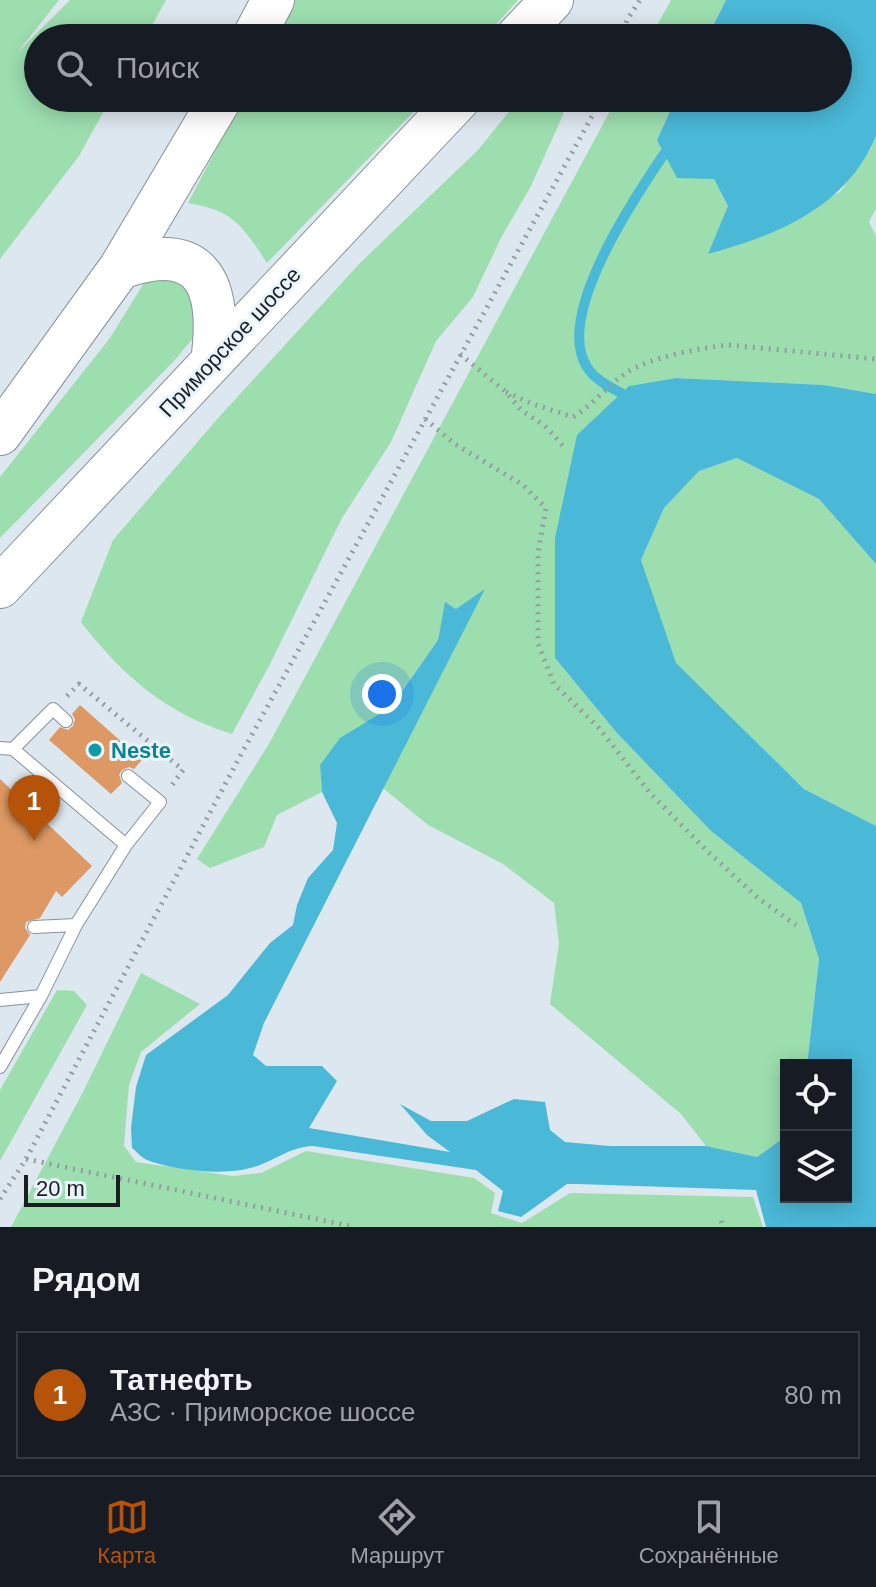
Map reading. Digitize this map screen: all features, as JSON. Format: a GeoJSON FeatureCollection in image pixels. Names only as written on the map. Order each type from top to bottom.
{"type":"FeatureCollection","features":[{"type":"Feature","properties":{"kind":"highway"},"geometry":{"type":"LineString","coordinates":[[260,24],[273,0]]}},
{"type":"Feature","properties":{"kind":"highway"},"geometry":{"type":"LineString","coordinates":[[529,24],[552,0]]}},
{"type":"Feature","properties":{"kind":"highway"},"geometry":{"type":"LineString","coordinates":[[0,434],[120,268],[213,112]]}},
{"type":"Feature","properties":{"kind":"highway","name":"Приморское шоссе"},"geometry":{"type":"LineString","coordinates":[[1,586],[447,112]]}},
{"type":"Feature","properties":{"kind":"highway"},"geometry":{"type":"LineString","coordinates":[[120,268],[142,260],[168,258],[183,261],[197,271],[209,285],[215,309],[212,362]]}},
{"type":"Feature","properties":{"kind":"lane"},"geometry":{"type":"LineString","coordinates":[[66,721],[53,709],[7,748],[126,845]]}},
{"type":"Feature","properties":{"kind":"lane"},"geometry":{"type":"LineString","coordinates":[[0,1067],[41,996],[76,925],[126,845],[160,802],[128,776]]}},
{"type":"Feature","properties":{"kind":"lane"},"geometry":{"type":"LineString","coordinates":[[34,927],[76,925]]}},
{"type":"Feature","properties":{"kind":"lane"},"geometry":{"type":"LineString","coordinates":[[0,1000],[41,996]]}},
{"type":"Feature","properties":{"kind":"path"},"geometry":{"type":"LineString","coordinates":[[626,24],[640,0]]}},
{"type":"Feature","properties":{"kind":"path"},"geometry":{"type":"LineString","coordinates":[[0,1199],[26,1159],[238,760],[594,112]]}},
{"type":"Feature","properties":{"kind":"path"},"geometry":{"type":"LineString","coordinates":[[506,392],[573,417],[588,408],[628,371],[704,347],[728,345],[876,359]]}},
{"type":"Feature","properties":{"kind":"path"},"geometry":{"type":"LineString","coordinates":[[460,354],[506,392],[521,410],[545,426],[564,447]]}},
{"type":"Feature","properties":{"kind":"path"},"geometry":{"type":"LineString","coordinates":[[425,419],[455,444],[523,485],[546,508],[538,553],[538,643],[554,684],[599,728],[650,793],[706,850],[758,898],[796,925]]}},
{"type":"Feature","properties":{"kind":"path"},"geometry":{"type":"LineString","coordinates":[[53,709],[79,684],[183,770],[160,802]]}},
{"type":"Feature","properties":{"kind":"path"},"geometry":{"type":"LineString","coordinates":[[26,1159],[355,1227]]}},
{"type":"Feature","properties":{"kind":"green space"},"geometry":{"type":"Polygon","coordinates":[[[0,0],[59,0],[40,24],[24,24],[24,44],[17,53],[24,46],[24,112],[103,112],[79,156],[0,259],[0,0]]]}},
{"type":"Feature","properties":{"kind":"green space"},"geometry":{"type":"Polygon","coordinates":[[[70,0],[166,0],[153,24],[46,24],[70,0]]]}},
{"type":"Feature","properties":{"kind":"green space"},"geometry":{"type":"Polygon","coordinates":[[[294,0],[518,0],[497,24],[282,24],[294,0]]]}},
{"type":"Feature","properties":{"kind":"green space"},"geometry":{"type":"Polygon","coordinates":[[[671,0],[726,0],[714,24],[658,24],[671,0]]]}},
{"type":"Feature","properties":{"kind":"green space"},"geometry":{"type":"Polygon","coordinates":[[[236,112],[413,112],[267,263],[243,229],[227,215],[188,203],[236,112]]]}},
{"type":"Feature","properties":{"kind":"green space"},"geometry":{"type":"Polygon","coordinates":[[[509,112],[563,112],[531,186],[502,236],[473,297],[436,341],[391,442],[342,518],[232,734],[186,716],[129,675],[81,622],[113,540],[219,417],[361,262],[478,150],[509,112]]]}},
{"type":"Feature","properties":{"kind":"green space"},"geometry":{"type":"Polygon","coordinates":[[[609,112],[670,112],[657,140],[714,179],[728,206],[709,254],[840,192],[876,136],[876,208],[869,222],[876,236],[876,394],[824,385],[676,378],[629,386],[555,658],[617,733],[711,831],[801,903],[819,959],[808,1059],[780,1059],[780,1140],[757,1157],[706,1146],[681,1114],[550,1004],[559,943],[554,903],[503,864],[428,825],[383,788],[484,590],[456,609],[445,603],[438,640],[391,707],[320,765],[322,792],[277,815],[264,847],[210,868],[197,859],[270,742],[609,112]]]}},
{"type":"Feature","properties":{"kind":"green space"},"geometry":{"type":"Polygon","coordinates":[[[177,275],[195,300],[194,337],[0,538],[0,477],[110,338],[147,278],[177,275]]]}},
{"type":"Feature","properties":{"kind":"green space"},"geometry":{"type":"Polygon","coordinates":[[[737,458],[819,499],[876,564],[876,826],[804,789],[675,663],[641,560],[664,508],[699,471],[737,458]]]}},
{"type":"Feature","properties":{"kind":"green space"},"geometry":{"type":"Polygon","coordinates":[[[141,973],[200,1004],[141,1052],[129,1085],[124,1146],[136,1162],[233,1176],[261,1173],[306,1151],[474,1178],[495,1193],[491,1213],[522,1223],[570,1193],[753,1197],[763,1227],[11,1227],[83,1092],[141,973]]]}},
{"type":"Feature","properties":{"kind":"green space"},"geometry":{"type":"Polygon","coordinates":[[[57,990],[74,991],[87,1005],[0,1161],[0,1090],[57,990]]]}},
{"type":"Feature","properties":{"kind":"water"},"geometry":{"type":"Polygon","coordinates":[[[726,0],[876,0],[876,136],[847,182],[807,215],[759,238],[708,254],[728,206],[714,179],[677,178],[657,140],[670,112],[852,112],[852,24],[714,24],[726,0]]]}},
{"type":"Feature","properties":{"kind":"water"},"geometry":{"type":"Polygon","coordinates":[[[676,378],[824,385],[876,394],[876,564],[819,499],[737,458],[699,471],[664,508],[641,560],[676,663],[804,789],[876,826],[876,1227],[766,1227],[756,1190],[578,1184],[567,1184],[521,1217],[498,1211],[503,1191],[476,1170],[313,1146],[298,1148],[243,1170],[215,1172],[158,1164],[143,1158],[132,1148],[131,1128],[136,1087],[146,1055],[228,995],[270,943],[293,925],[308,878],[333,850],[337,823],[322,792],[320,765],[340,738],[391,707],[438,640],[445,602],[456,609],[485,589],[264,1023],[253,1055],[266,1066],[322,1066],[337,1081],[309,1128],[450,1152],[427,1135],[400,1104],[431,1121],[467,1121],[514,1099],[545,1102],[550,1130],[565,1142],[610,1146],[706,1146],[757,1157],[780,1140],[780,1203],[852,1203],[852,1059],[808,1059],[819,959],[801,903],[711,831],[617,733],[555,658],[555,538],[577,435],[629,386],[676,378]]]}},
{"type":"Feature","properties":{"kind":"building","name":"Neste"},"geometry":{"type":"Polygon","coordinates":[[[80,705],[142,760],[134,769],[129,767],[122,770],[119,775],[122,783],[111,794],[49,740],[60,727],[68,730],[73,726],[75,719],[72,714],[80,705]]]}},
{"type":"Feature","properties":{"kind":"building"},"geometry":{"type":"Polygon","coordinates":[[[0,779],[92,866],[62,897],[56,891],[40,918],[26,922],[25,928],[30,935],[0,982],[0,779]]]}},
{"type":"Feature","properties":{"kind":"waterway"},"geometry":{"type":"LineString","coordinates":[[621,393],[598,379],[587,367],[580,345],[581,318],[602,258],[664,154]]}},
{"type":"Feature","properties":{"kind":"place","name":"Neste"},"geometry":{"type":"Point","coordinates":[95,750]}},
{"type":"Feature","properties":{"kind":"place","name":"Татнефть"},"geometry":{"type":"Point","coordinates":[34,841]}}]}
